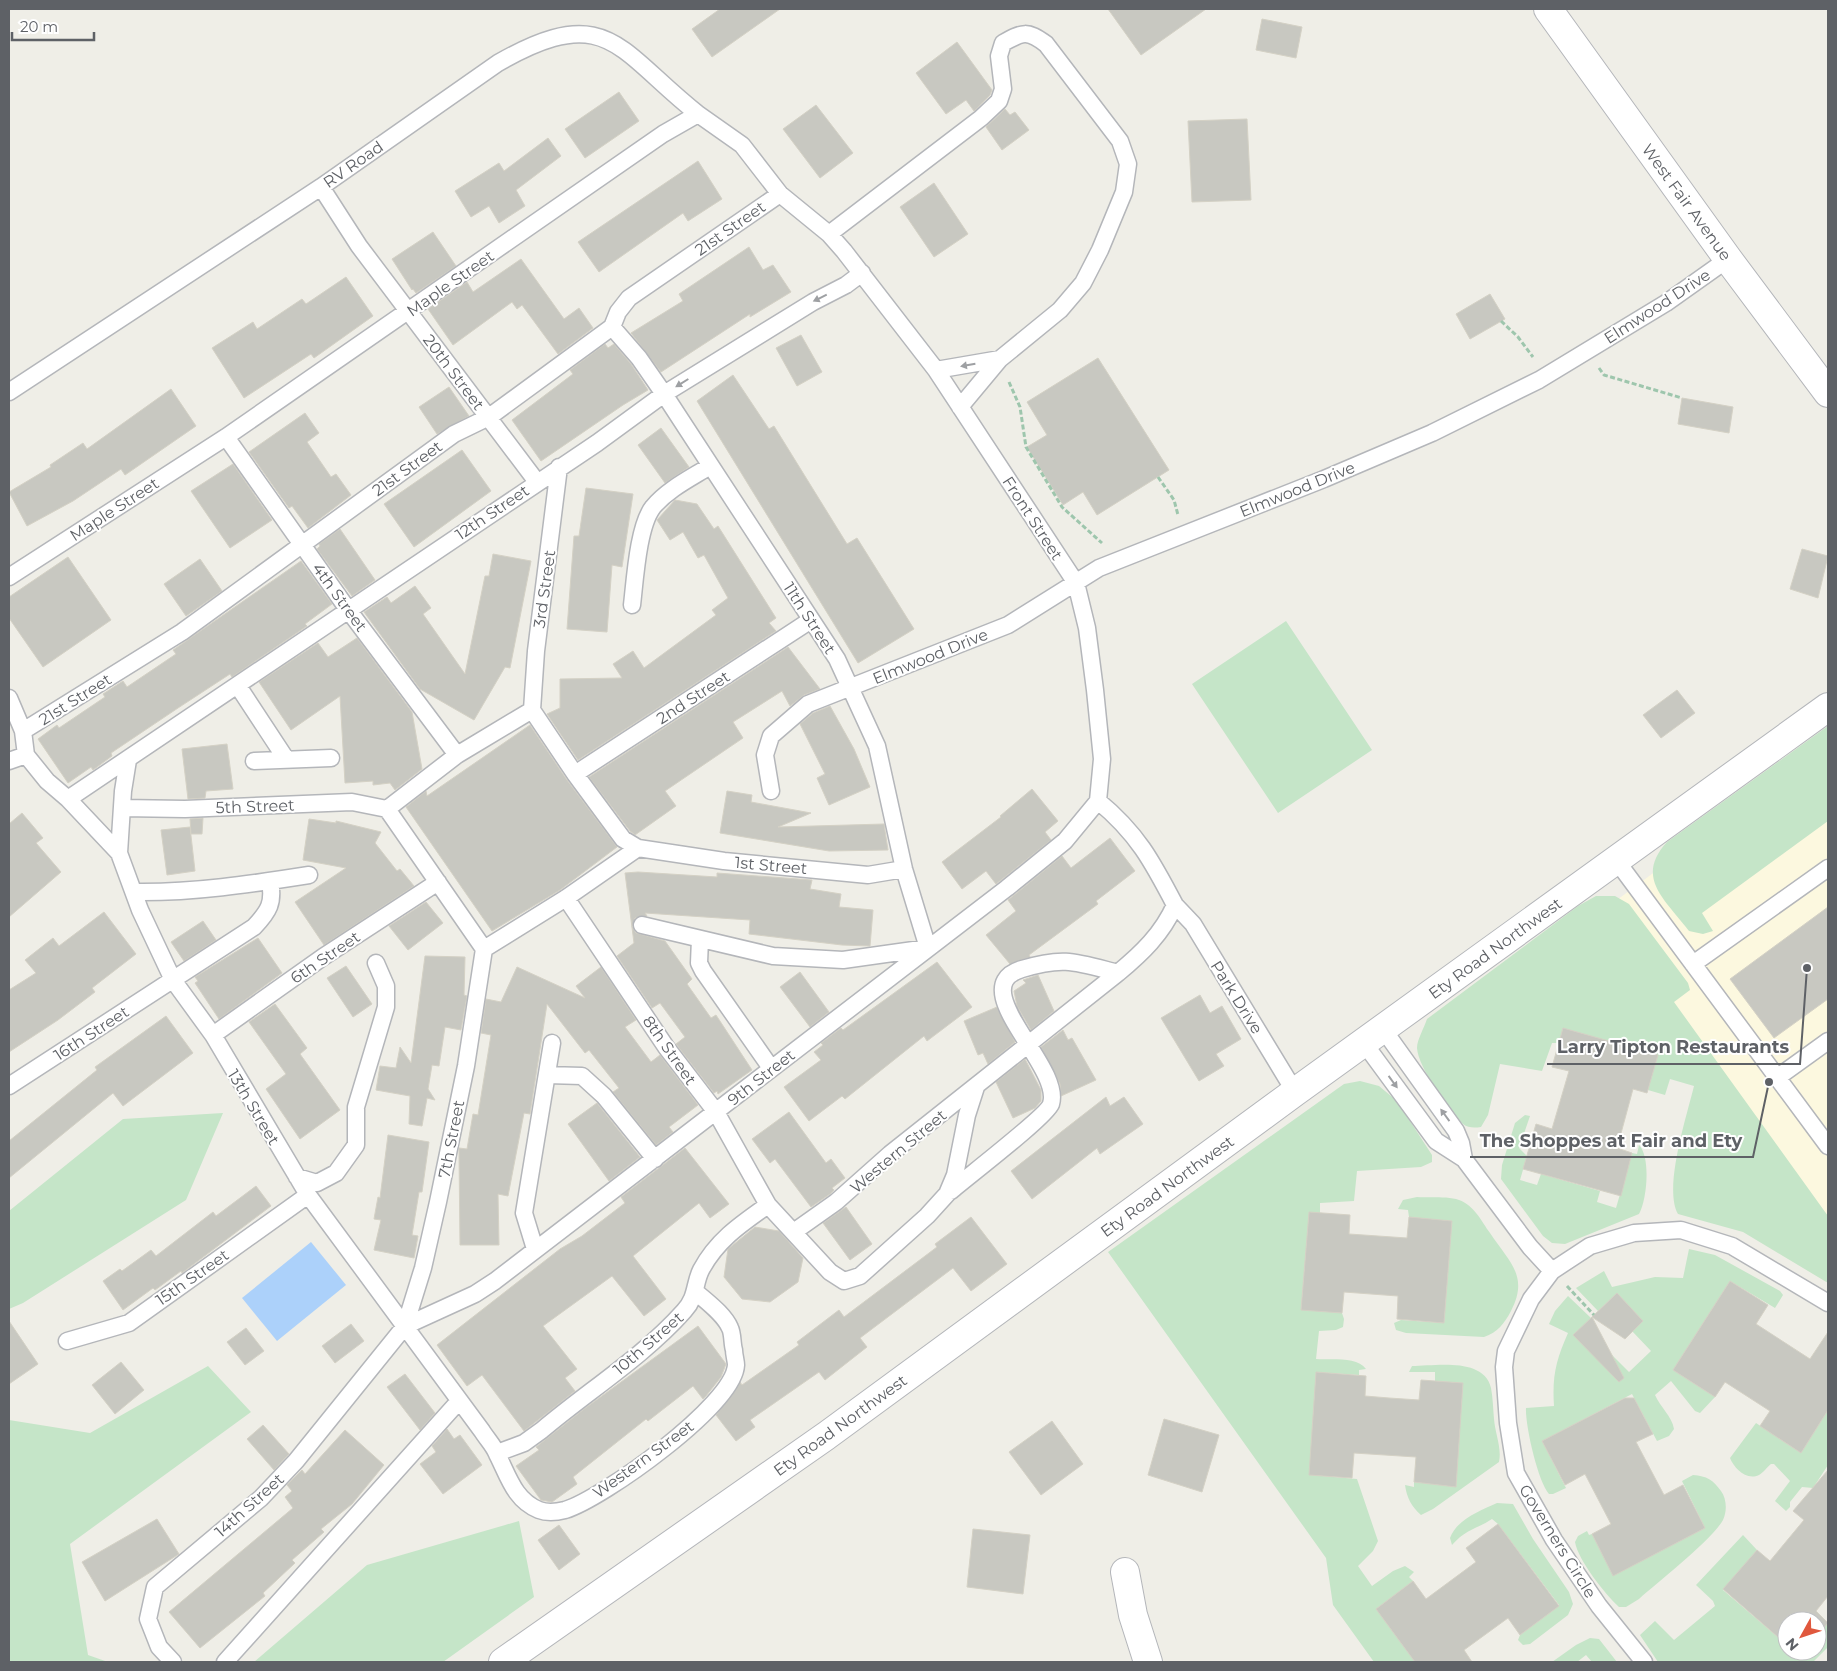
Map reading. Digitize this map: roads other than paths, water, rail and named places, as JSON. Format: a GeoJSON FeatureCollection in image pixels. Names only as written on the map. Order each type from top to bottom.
{"type":"FeatureCollection","features":[{"type":"Feature","properties":{"kind":"street","name":"West Fair Avenue"},"geometry":{"type":"LineString","coordinates":[[1548,9],[1828,393]]}},
{"type":"Feature","properties":{"kind":"street","name":"Ety Road Northwest"},"geometry":{"type":"LineString","coordinates":[[503,1662],[826,1436],[1295,1092],[1828,707]]}},
{"type":"Feature","properties":{"kind":"street"},"geometry":{"type":"LineString","coordinates":[[1125,1572],[1133,1615],[1148,1662]]}},
{"type":"Feature","properties":{"kind":"lane","name":"RV Road"},"geometry":{"type":"LineString","coordinates":[[9,392],[321,187],[498,63],[526,46],[570,32],[594,34],[619,44],[643,63],[671,93],[698,114]]}},
{"type":"Feature","properties":{"kind":"lane"},"geometry":{"type":"LineString","coordinates":[[829,234],[981,118],[999,101],[1003,89],[998,56],[1003,43],[1020,33],[1032,34],[1046,44],[1120,141],[1128,164],[1124,192],[1100,250],[1083,282],[1060,310],[1000,359],[960,407]]}},
{"type":"Feature","properties":{"kind":"lane"},"geometry":{"type":"LineString","coordinates":[[698,114],[742,145],[780,194],[829,234],[862,273]]}},
{"type":"Feature","properties":{"kind":"lane","name":"Maple Street"},"geometry":{"type":"LineString","coordinates":[[9,577],[226,437],[663,134],[698,114]]}},
{"type":"Feature","properties":{"kind":"lane","name":"20th Street"},"geometry":{"type":"LineString","coordinates":[[321,187],[359,246],[537,482]]}},
{"type":"Feature","properties":{"kind":"lane","name":"21st Street"},"geometry":{"type":"LineString","coordinates":[[23,731],[182,632],[454,434],[489,417],[612,327],[618,312],[629,298],[780,194]]}},
{"type":"Feature","properties":{"kind":"lane","name":"Elmwood Drive"},"geometry":{"type":"LineString","coordinates":[[770,791],[765,755],[771,736],[808,704],[1008,625],[1099,568],[1324,479],[1423,437],[1539,380],[1666,303],[1728,258]]}},
{"type":"Feature","properties":{"kind":"lane","name":"Front Street"},"geometry":{"type":"LineString","coordinates":[[862,273],[936,370],[1076,583],[1087,628],[1102,759],[1098,800]]}},
{"type":"Feature","properties":{"kind":"lane","name":"12th Street"},"geometry":{"type":"LineString","coordinates":[[68,799],[349,611],[664,394],[813,302],[846,285],[862,273]]}},
{"type":"Feature","properties":{"kind":"lane","name":"11th Street"},"geometry":{"type":"LineString","coordinates":[[612,327],[639,358],[664,394],[837,659],[877,746],[904,869],[928,948]]}},
{"type":"Feature","properties":{"kind":"lane"},"geometry":{"type":"LineString","coordinates":[[936,370],[1000,359]]}},
{"type":"Feature","properties":{"kind":"lane","name":"4th Street"},"geometry":{"type":"LineString","coordinates":[[226,437],[349,611],[457,755]]}},
{"type":"Feature","properties":{"kind":"lane"},"geometry":{"type":"LineString","coordinates":[[632,605],[642,537],[652,508],[664,496],[710,466]]}},
{"type":"Feature","properties":{"kind":"lane","name":"3rd Street"},"geometry":{"type":"LineString","coordinates":[[532,710],[536,651],[559,467]]}},
{"type":"Feature","properties":{"kind":"lane","name":"2nd Street"},"geometry":{"type":"LineString","coordinates":[[575,774],[811,620]]}},
{"type":"Feature","properties":{"kind":"lane"},"geometry":{"type":"LineString","coordinates":[[238,686],[286,759]]}},
{"type":"Feature","properties":{"kind":"lane"},"geometry":{"type":"LineString","coordinates":[[9,698],[23,731],[26,755],[9,761]]}},
{"type":"Feature","properties":{"kind":"lane"},"geometry":{"type":"LineString","coordinates":[[532,710],[575,774],[623,839],[638,848],[566,898],[484,949],[387,809],[457,755],[532,710]]}},
{"type":"Feature","properties":{"kind":"lane","name":"13th Street"},"geometry":{"type":"LineString","coordinates":[[26,755],[47,781],[68,799],[119,853],[140,910],[173,980],[213,1035],[308,1195],[497,1453]]}},
{"type":"Feature","properties":{"kind":"lane"},"geometry":{"type":"LineString","coordinates":[[254,760],[331,758]]}},
{"type":"Feature","properties":{"kind":"lane"},"geometry":{"type":"LineString","coordinates":[[119,853],[128,760]]}},
{"type":"Feature","properties":{"kind":"lane"},"geometry":{"type":"LineString","coordinates":[[1098,800],[1124,822],[1150,857],[1175,905]]}},
{"type":"Feature","properties":{"kind":"lane","name":"9th Street"},"geometry":{"type":"LineString","coordinates":[[405,1326],[475,1294],[655,1159],[1066,840],[1098,800]]}},
{"type":"Feature","properties":{"kind":"lane","name":"5th Street"},"geometry":{"type":"LineString","coordinates":[[122,808],[185,809],[352,802],[387,809]]}},
{"type":"Feature","properties":{"kind":"lane","name":"1st Street"},"geometry":{"type":"LineString","coordinates":[[638,848],[724,861],[868,875],[904,869]]}},
{"type":"Feature","properties":{"kind":"lane"},"geometry":{"type":"LineString","coordinates":[[1616,860],[1828,1146]]}},
{"type":"Feature","properties":{"kind":"lane"},"geometry":{"type":"LineString","coordinates":[[1693,964],[1828,868]]}},
{"type":"Feature","properties":{"kind":"lane"},"geometry":{"type":"LineString","coordinates":[[134,892],[155,892],[270,881],[309,875]]}},
{"type":"Feature","properties":{"kind":"lane","name":"16th Street"},"geometry":{"type":"LineString","coordinates":[[9,1086],[254,927],[266,914],[272,897],[270,881]]}},
{"type":"Feature","properties":{"kind":"lane","name":"6th Street"},"geometry":{"type":"LineString","coordinates":[[213,1035],[323,957],[438,882]]}},
{"type":"Feature","properties":{"kind":"lane","name":"8th Street"},"geometry":{"type":"LineString","coordinates":[[566,898],[666,1047],[716,1112],[768,1205]]}},
{"type":"Feature","properties":{"kind":"lane","name":"Western Street"},"geometry":{"type":"LineString","coordinates":[[795,1231],[836,1202],[890,1154],[976,1088],[1144,951],[1159,935],[1175,905]]}},
{"type":"Feature","properties":{"kind":"lane","name":"Park Drive"},"geometry":{"type":"LineString","coordinates":[[1175,905],[1193,924],[1295,1092]]}},
{"type":"Feature","properties":{"kind":"lane"},"geometry":{"type":"LineString","coordinates":[[642,925],[773,956],[843,960],[928,948]]}},
{"type":"Feature","properties":{"kind":"lane"},"geometry":{"type":"LineString","coordinates":[[700,939],[699,963],[702,971],[771,1068]]}},
{"type":"Feature","properties":{"kind":"lane","name":"7th Street"},"geometry":{"type":"LineString","coordinates":[[405,1326],[424,1268],[438,1202],[466,1066],[484,949]]}},
{"type":"Feature","properties":{"kind":"lane","name":"Western Street"},"geometry":{"type":"LineString","coordinates":[[768,1205],[795,1231],[830,1272],[840,1280],[850,1281],[860,1276],[927,1216],[947,1194],[1050,1107],[1053,1098],[1052,1087],[1029,1044],[1008,1011],[1001,990],[1004,979],[1017,971],[1048,961],[1074,961],[1118,973]]}},
{"type":"Feature","properties":{"kind":"lane"},"geometry":{"type":"LineString","coordinates":[[297,1176],[317,1184],[336,1173],[356,1146],[356,1106],[386,1007],[386,986],[376,963]]}},
{"type":"Feature","properties":{"kind":"lane"},"geometry":{"type":"LineString","coordinates":[[1374,1036],[1456,1130],[1461,1142],[1464,1159]]}},
{"type":"Feature","properties":{"kind":"lane"},"geometry":{"type":"LineString","coordinates":[[1374,1036],[1436,1141],[1464,1159],[1530,1247],[1552,1271]]}},
{"type":"Feature","properties":{"kind":"lane"},"geometry":{"type":"LineString","coordinates":[[1778,1077],[1828,1041]]}},
{"type":"Feature","properties":{"kind":"lane"},"geometry":{"type":"LineString","coordinates":[[535,1249],[524,1213],[552,1043]]}},
{"type":"Feature","properties":{"kind":"lane"},"geometry":{"type":"LineString","coordinates":[[547,1075],[582,1076],[604,1096],[655,1159]]}},
{"type":"Feature","properties":{"kind":"lane","name":"Western Street"},"geometry":{"type":"LineString","coordinates":[[947,1194],[955,1175],[967,1115],[976,1088]]}},
{"type":"Feature","properties":{"kind":"lane","name":"15th Street"},"geometry":{"type":"LineString","coordinates":[[67,1341],[129,1323],[308,1195]]}},
{"type":"Feature","properties":{"kind":"lane","name":"10th Street"},"geometry":{"type":"LineString","coordinates":[[497,1453],[524,1443],[665,1331],[686,1310],[696,1292],[700,1272],[711,1252],[729,1232],[768,1205]]}},
{"type":"Feature","properties":{"kind":"lane","name":"Governers Circle"},"geometry":{"type":"LineString","coordinates":[[1644,1662],[1600,1606],[1554,1540],[1516,1473],[1508,1423],[1504,1367],[1506,1351],[1531,1299],[1552,1271],[1590,1246],[1634,1233],[1681,1230],[1732,1246],[1828,1303]]}},
{"type":"Feature","properties":{"kind":"lane","name":"Western Street"},"geometry":{"type":"LineString","coordinates":[[497,1453],[511,1485],[524,1500],[538,1510],[551,1512],[567,1509],[589,1498],[619,1480],[676,1440],[713,1404],[728,1386],[736,1366],[730,1327],[696,1292]]}},
{"type":"Feature","properties":{"kind":"lane","name":"14th Street"},"geometry":{"type":"LineString","coordinates":[[173,1662],[159,1647],[148,1619],[150,1604],[156,1587],[261,1498],[296,1461],[405,1326]]}},
{"type":"Feature","properties":{"kind":"lane"},"geometry":{"type":"LineString","coordinates":[[225,1662],[459,1401]]}},
{"type":"Feature","properties":{"kind":"water"},"geometry":{"type":"Polygon","coordinates":[[[311,1242],[346,1285],[277,1341],[242,1298],[311,1242]]]}},
{"type":"Feature","properties":{"kind":"place","name":"Larry Tipton Restaurants"},"geometry":{"type":"Point","coordinates":[1807,968]}},
{"type":"Feature","properties":{"kind":"place","name":"The Shoppes at Fair and Ety"},"geometry":{"type":"Point","coordinates":[1769,1082]}}]}
